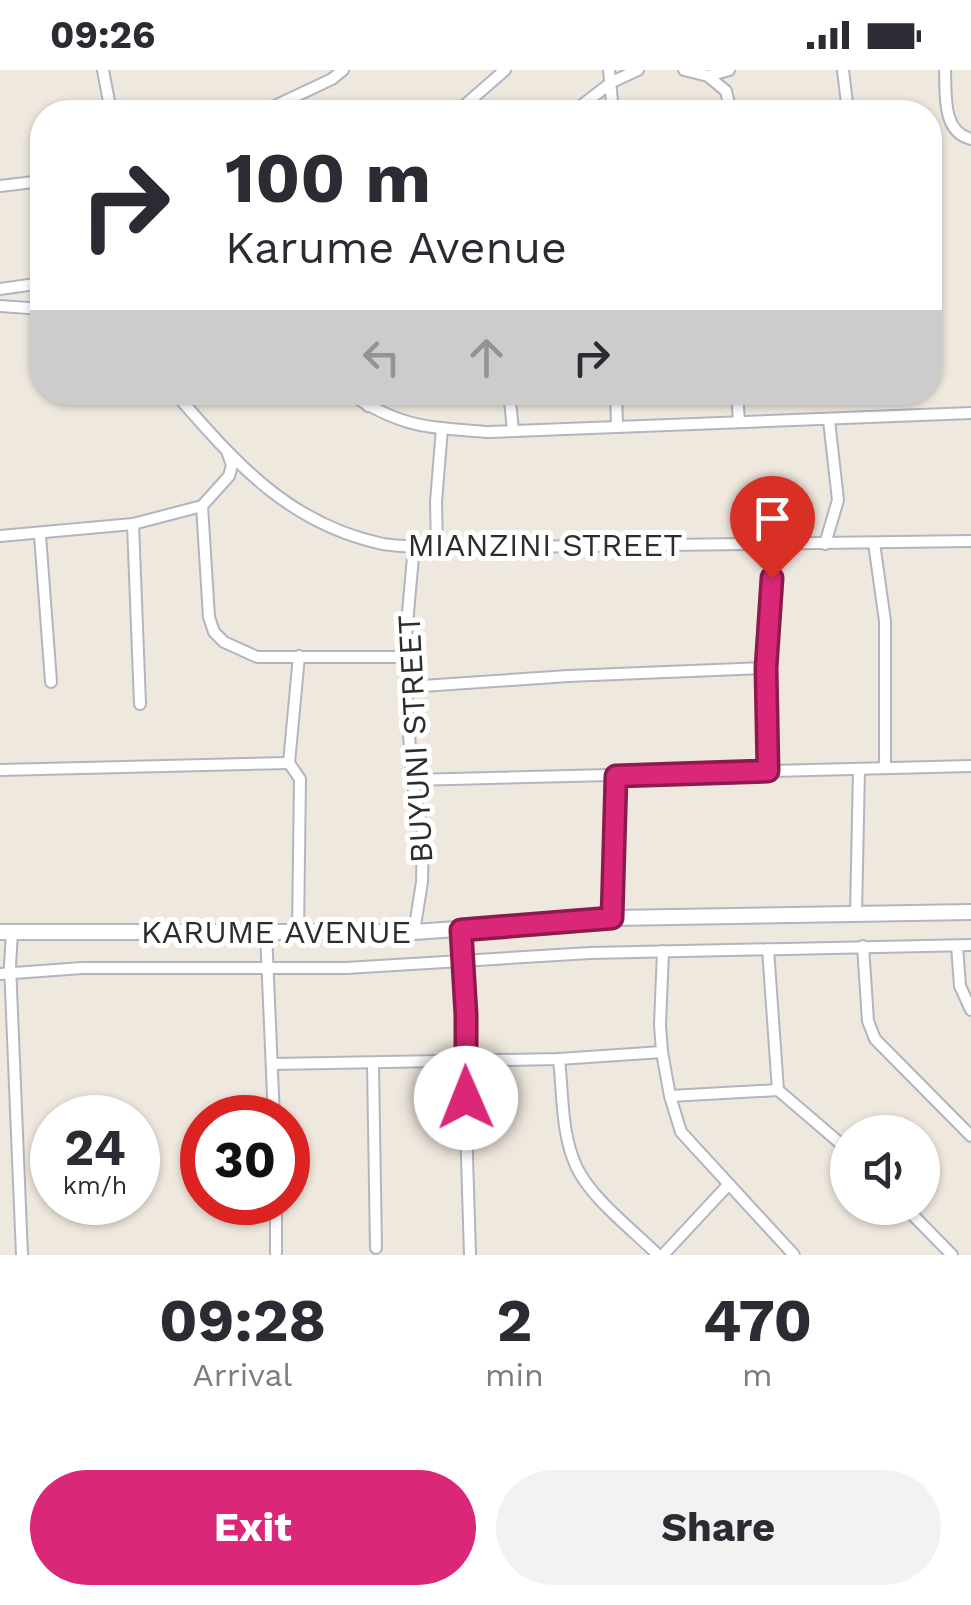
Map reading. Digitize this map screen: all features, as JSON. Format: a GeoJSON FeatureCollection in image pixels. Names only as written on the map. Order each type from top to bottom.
{"type":"FeatureCollection","features":[{"type":"Feature","properties":{"kind":"main road","name":"KARUME AVENUE"},"geometry":{"type":"LineString","coordinates":[[7,937],[266,936],[298,931],[461,935],[612,918],[971,912]]}},
{"type":"Feature","properties":{"kind":"street"},"geometry":{"type":"LineString","coordinates":[[103,70],[109,100]]}},
{"type":"Feature","properties":{"kind":"street"},"geometry":{"type":"LineString","coordinates":[[287,100],[332,79],[342,70]]}},
{"type":"Feature","properties":{"kind":"street"},"geometry":{"type":"LineString","coordinates":[[471,100],[505,70]]}},
{"type":"Feature","properties":{"kind":"street"},"geometry":{"type":"LineString","coordinates":[[609,70],[613,100]]}},
{"type":"Feature","properties":{"kind":"street"},"geometry":{"type":"LineString","coordinates":[[588,100],[612,82],[638,70]]}},
{"type":"Feature","properties":{"kind":"street"},"geometry":{"type":"LineString","coordinates":[[684,70],[708,76],[729,70]]}},
{"type":"Feature","properties":{"kind":"street"},"geometry":{"type":"LineString","coordinates":[[843,70],[847,100]]}},
{"type":"Feature","properties":{"kind":"street"},"geometry":{"type":"LineString","coordinates":[[945,70],[950,127],[960,136],[971,138]]}},
{"type":"Feature","properties":{"kind":"street"},"geometry":{"type":"LineString","coordinates":[[708,76],[730,100]]}},
{"type":"Feature","properties":{"kind":"street"},"geometry":{"type":"LineString","coordinates":[[0,186],[30,182]]}},
{"type":"Feature","properties":{"kind":"street"},"geometry":{"type":"LineString","coordinates":[[0,289],[30,285]]}},
{"type":"Feature","properties":{"kind":"street"},"geometry":{"type":"LineString","coordinates":[[0,306],[30,308]]}},
{"type":"Feature","properties":{"kind":"street","name":"MIANZINI STREET"},"geometry":{"type":"LineString","coordinates":[[185,405],[266,490],[327,528],[385,544],[437,548],[971,541]]}},
{"type":"Feature","properties":{"kind":"street"},"geometry":{"type":"LineString","coordinates":[[510,405],[513,430]]}},
{"type":"Feature","properties":{"kind":"street"},"geometry":{"type":"LineString","coordinates":[[616,405],[616,425]]}},
{"type":"Feature","properties":{"kind":"street"},"geometry":{"type":"LineString","coordinates":[[737,405],[738,422]]}},
{"type":"Feature","properties":{"kind":"street"},"geometry":{"type":"LineString","coordinates":[[368,406],[384,416],[417,426],[513,430],[971,413]]}},
{"type":"Feature","properties":{"kind":"street"},"geometry":{"type":"LineString","coordinates":[[825,544],[838,500],[829,420]]}},
{"type":"Feature","properties":{"kind":"street"},"geometry":{"type":"LineString","coordinates":[[437,548],[442,428]]}},
{"type":"Feature","properties":{"kind":"street"},"geometry":{"type":"LineString","coordinates":[[0,536],[132,524],[202,506],[229,476],[232,465],[228,454]]}},
{"type":"Feature","properties":{"kind":"street"},"geometry":{"type":"LineString","coordinates":[[202,506],[208,618],[224,642],[257,657],[404,656]]}},
{"type":"Feature","properties":{"kind":"street"},"geometry":{"type":"LineString","coordinates":[[132,524],[140,704]]}},
{"type":"Feature","properties":{"kind":"street"},"geometry":{"type":"LineString","coordinates":[[40,534],[51,682]]}},
{"type":"Feature","properties":{"kind":"street"},"geometry":{"type":"LineString","coordinates":[[874,543],[885,621],[885,768]]}},
{"type":"Feature","properties":{"kind":"street"},"geometry":{"type":"LineString","coordinates":[[768,771],[766,668],[776,545]]}},
{"type":"Feature","properties":{"kind":"street","name":"BUYUNI STREET"},"geometry":{"type":"LineString","coordinates":[[414,546],[404,656],[412,780],[423,834],[422,882],[414,932]]}},
{"type":"Feature","properties":{"kind":"street"},"geometry":{"type":"LineString","coordinates":[[298,931],[300,779],[288,763],[299,656]]}},
{"type":"Feature","properties":{"kind":"street"},"geometry":{"type":"LineString","coordinates":[[408,687],[766,668]]}},
{"type":"Feature","properties":{"kind":"street"},"geometry":{"type":"LineString","coordinates":[[0,770],[288,763]]}},
{"type":"Feature","properties":{"kind":"street"},"geometry":{"type":"LineString","coordinates":[[412,780],[971,766]]}},
{"type":"Feature","properties":{"kind":"street"},"geometry":{"type":"LineString","coordinates":[[856,914],[859,768]]}},
{"type":"Feature","properties":{"kind":"street"},"geometry":{"type":"LineString","coordinates":[[612,918],[616,776]]}},
{"type":"Feature","properties":{"kind":"street"},"geometry":{"type":"LineString","coordinates":[[461,935],[470,1255]]}},
{"type":"Feature","properties":{"kind":"street"},"geometry":{"type":"LineString","coordinates":[[266,936],[274,1095]]}},
{"type":"Feature","properties":{"kind":"street"},"geometry":{"type":"LineString","coordinates":[[7,937],[22,1255]]}},
{"type":"Feature","properties":{"kind":"street"},"geometry":{"type":"LineString","coordinates":[[7,971],[266,969],[663,951],[971,945]]}},
{"type":"Feature","properties":{"kind":"street"},"geometry":{"type":"LineString","coordinates":[[863,946],[868,1021],[875,1039],[971,1136]]}},
{"type":"Feature","properties":{"kind":"street"},"geometry":{"type":"LineString","coordinates":[[958,946],[960,986],[971,1010]]}},
{"type":"Feature","properties":{"kind":"street"},"geometry":{"type":"LineString","coordinates":[[768,949],[778,1090]]}},
{"type":"Feature","properties":{"kind":"street"},"geometry":{"type":"LineString","coordinates":[[663,951],[662,1052],[682,1132],[794,1255]]}},
{"type":"Feature","properties":{"kind":"street"},"geometry":{"type":"LineString","coordinates":[[273,1064],[372,1064],[662,1052]]}},
{"type":"Feature","properties":{"kind":"street"},"geometry":{"type":"LineString","coordinates":[[559,1058],[567,1135],[577,1168],[589,1186],[660,1255],[729,1184]]}},
{"type":"Feature","properties":{"kind":"street"},"geometry":{"type":"LineString","coordinates":[[372,1064],[376,1248]]}},
{"type":"Feature","properties":{"kind":"street"},"geometry":{"type":"LineString","coordinates":[[670,1096],[778,1090],[830,1135]]}},
{"type":"Feature","properties":{"kind":"street"},"geometry":{"type":"LineString","coordinates":[[276,1225],[276,1254]]}},
{"type":"Feature","properties":{"kind":"street"},"geometry":{"type":"LineString","coordinates":[[923,1225],[952,1255]]}},
{"type":"Feature","properties":{"kind":"route"},"geometry":{"type":"LineString","coordinates":[[466,1098],[461,930],[612,918],[616,776],[768,771],[766,668],[772,578]]}}]}
